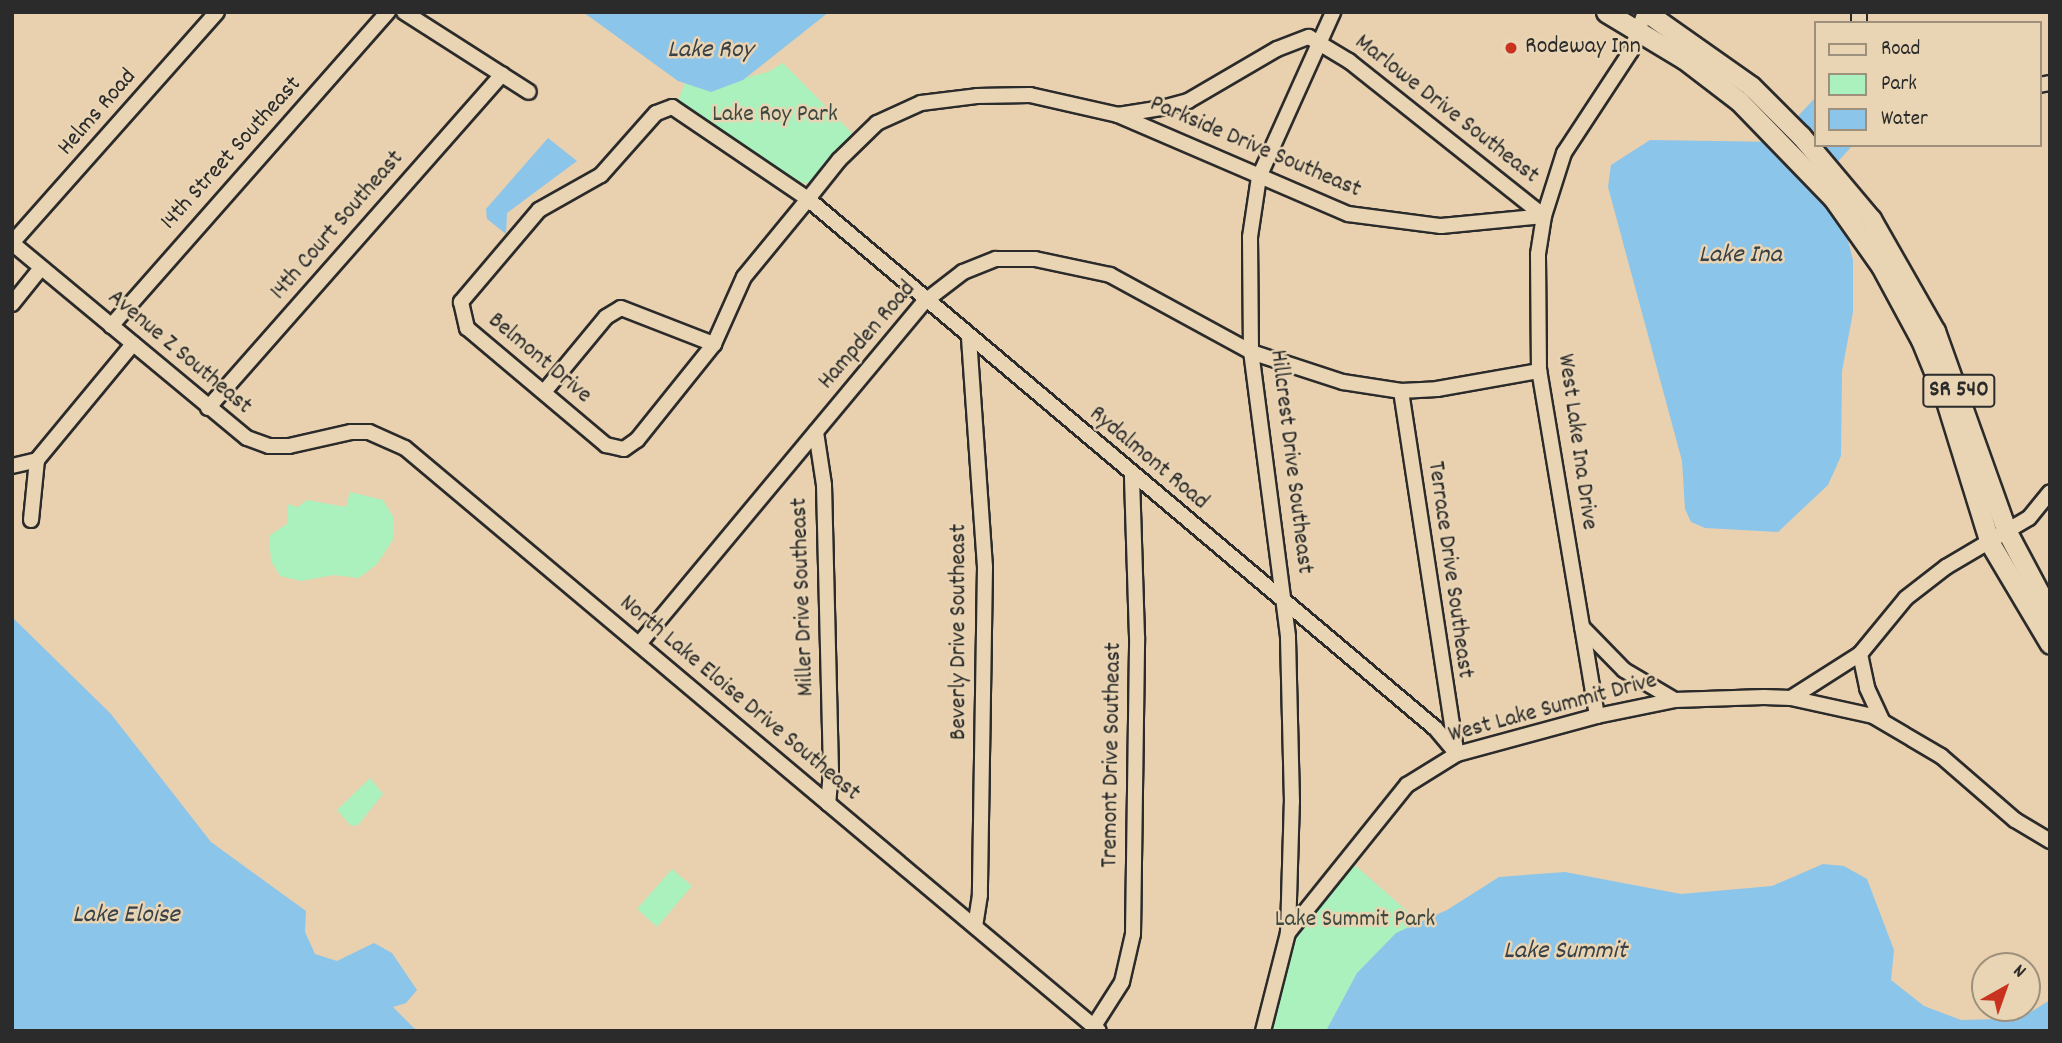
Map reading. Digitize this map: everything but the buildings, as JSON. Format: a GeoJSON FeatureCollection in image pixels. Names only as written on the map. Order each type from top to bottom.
{"type":"FeatureCollection","features":[{"type":"Feature","properties":{"kind":"main road","name":"SR 540"},"geometry":{"type":"LineString","coordinates":[[1606,12],[1644,18],[1745,94],[1842,183],[1888,261],[1935,331],[2007,531],[2050,613]]}},
{"type":"Feature","properties":{"kind":"main road","name":"SR 540"},"geometry":{"type":"LineString","coordinates":[[1888,261],[1947,401],[1990,543],[2050,643]]}},
{"type":"Feature","properties":{"kind":"street","name":"Helms Road"},"geometry":{"type":"LineString","coordinates":[[12,243],[217,12]]}},
{"type":"Feature","properties":{"kind":"street","name":"14th Street Southeast"},"geometry":{"type":"LineString","coordinates":[[111,326],[388,12]]}},
{"type":"Feature","properties":{"kind":"street"},"geometry":{"type":"LineString","coordinates":[[404,12],[529,92]]}},
{"type":"Feature","properties":{"kind":"street","name":"Hillcrest Drive Southeast"},"geometry":{"type":"LineString","coordinates":[[1289,933],[1292,802],[1284,602],[1251,352],[1250,237],[1259,177],[1333,12]]}},
{"type":"Feature","properties":{"kind":"street","name":"West Lake Ina Drive"},"geometry":{"type":"LineString","coordinates":[[1597,716],[1539,371],[1537,276],[1544,215],[1571,139],[1613,80],[1644,18]]}},
{"type":"Feature","properties":{"kind":"street"},"geometry":{"type":"LineString","coordinates":[[1118,115],[1188,101],[1296,40],[1309,37],[1320,40]]}},
{"type":"Feature","properties":{"kind":"street","name":"Marlowe Drive Southeast"},"geometry":{"type":"LineString","coordinates":[[1320,40],[1544,215]]}},
{"type":"Feature","properties":{"kind":"street","name":"14th Court Southeast"},"geometry":{"type":"LineString","coordinates":[[208,408],[502,74]]}},
{"type":"Feature","properties":{"kind":"street","name":"Belmont Drive"},"geometry":{"type":"LineString","coordinates":[[707,132],[672,107],[662,108],[601,175],[532,215],[461,302],[467,328],[606,445],[624,449],[637,440],[714,344],[744,277],[864,132],[921,103],[945,98],[1030,95],[1118,115]]}},
{"type":"Feature","properties":{"kind":"street","name":"Parkside Drive Southeast"},"geometry":{"type":"LineString","coordinates":[[1118,115],[1337,211],[1403,224],[1441,226],[1544,215]]}},
{"type":"Feature","properties":{"kind":"street","name":"Rydalmont Road"},"geometry":{"type":"LineString","coordinates":[[707,132],[808,199],[924,302],[1434,727],[1457,754]]}},
{"type":"Feature","properties":{"kind":"street","name":"Avenue Z Southeast"},"geometry":{"type":"LineString","coordinates":[[12,243],[247,438],[269,446],[336,435]]}},
{"type":"Feature","properties":{"kind":"street","name":"Hampden Road"},"geometry":{"type":"LineString","coordinates":[[639,644],[924,302],[963,272],[996,259],[1062,262],[1132,284],[1251,352],[1335,381],[1401,391],[1488,383],[1539,371]]}},
{"type":"Feature","properties":{"kind":"street"},"geometry":{"type":"LineString","coordinates":[[12,303],[41,268]]}},
{"type":"Feature","properties":{"kind":"street"},"geometry":{"type":"LineString","coordinates":[[544,392],[606,317],[621,308],[714,344]]}},
{"type":"Feature","properties":{"kind":"street","name":"Beverly Drive Southeast"},"geometry":{"type":"LineString","coordinates":[[969,338],[985,567],[980,895],[975,927]]}},
{"type":"Feature","properties":{"kind":"street"},"geometry":{"type":"LineString","coordinates":[[31,520],[37,460],[132,344]]}},
{"type":"Feature","properties":{"kind":"street","name":"Terrace Drive Southeast"},"geometry":{"type":"LineString","coordinates":[[1401,391],[1448,723],[1457,754]]}},
{"type":"Feature","properties":{"kind":"street","name":"North Lake Eloise Drive Southeast"},"geometry":{"type":"LineString","coordinates":[[336,435],[369,432],[398,444],[1097,1028]]}},
{"type":"Feature","properties":{"kind":"street","name":"Miller Drive Southeast"},"geometry":{"type":"LineString","coordinates":[[816,432],[824,485],[831,772],[828,804]]}},
{"type":"Feature","properties":{"kind":"street"},"geometry":{"type":"LineString","coordinates":[[12,466],[37,460]]}},
{"type":"Feature","properties":{"kind":"street","name":"Tremont Drive Southeast"},"geometry":{"type":"LineString","coordinates":[[1097,1028],[1122,982],[1133,934],[1137,637],[1132,475]]}},
{"type":"Feature","properties":{"kind":"street"},"geometry":{"type":"LineString","coordinates":[[1791,698],[1860,654],[1884,622],[1924,583],[2029,518],[2050,492]]}},
{"type":"Feature","properties":{"kind":"street"},"geometry":{"type":"LineString","coordinates":[[1581,626],[1624,670],[1675,700]]}},
{"type":"Feature","properties":{"kind":"street"},"geometry":{"type":"LineString","coordinates":[[1860,654],[1867,688],[1882,720]]}},
{"type":"Feature","properties":{"kind":"street","name":"West Lake Summit Drive"},"geometry":{"type":"LineString","coordinates":[[1263,1031],[1289,933],[1395,796],[1424,772],[1457,754],[1597,716],[1675,700],[1791,698],[1882,720],[1941,756],[2015,820],[2050,841]]}},
{"type":"Feature","properties":{"kind":"green space","name":"Lake Roy Park"},"geometry":{"type":"Polygon","coordinates":[[[783,63],[854,135],[813,183],[803,183],[730,141],[677,103],[690,71],[741,79],[768,72],[783,63]]]}},
{"type":"Feature","properties":{"kind":"green space"},"geometry":{"type":"Polygon","coordinates":[[[350,492],[383,500],[394,518],[394,538],[377,564],[359,578],[334,575],[301,581],[280,576],[271,561],[269,536],[288,523],[287,504],[298,507],[307,500],[346,507],[350,492]]]}},
{"type":"Feature","properties":{"kind":"green space"},"geometry":{"type":"Polygon","coordinates":[[[370,778],[383,794],[358,825],[351,826],[337,810],[370,778]]]}},
{"type":"Feature","properties":{"kind":"green space","name":"Lake Summit Park"},"geometry":{"type":"Polygon","coordinates":[[[1349,860],[1423,925],[1331,1031],[1268,1031],[1295,931],[1349,860]]]}},
{"type":"Feature","properties":{"kind":"green space"},"geometry":{"type":"Polygon","coordinates":[[[672,869],[692,886],[657,927],[637,909],[672,869]]]}},
{"type":"Feature","properties":{"kind":"water","name":"Lake Roy"},"geometry":{"type":"Polygon","coordinates":[[[583,12],[829,12],[743,80],[711,92],[678,81],[583,12]]]}},
{"type":"Feature","properties":{"kind":"water","name":"Lake Ina"},"geometry":{"type":"Polygon","coordinates":[[[1814,99],[1814,147],[1851,147],[1830,170],[1853,260],[1853,312],[1842,371],[1841,456],[1828,485],[1778,532],[1705,528],[1691,522],[1685,509],[1682,461],[1608,187],[1611,165],[1650,140],[1781,142],[1792,137],[1799,115],[1814,99]]]}},
{"type":"Feature","properties":{"kind":"water"},"geometry":{"type":"Polygon","coordinates":[[[548,138],[577,161],[507,213],[506,234],[487,219],[486,209],[548,138]]]}},
{"type":"Feature","properties":{"kind":"water","name":"Lake Eloise"},"geometry":{"type":"Polygon","coordinates":[[[12,617],[111,714],[211,842],[306,911],[305,932],[315,954],[337,961],[374,943],[392,953],[417,990],[406,1003],[393,1007],[417,1031],[12,1031],[12,617]]]}},
{"type":"Feature","properties":{"kind":"water","name":"Lake Summit"},"geometry":{"type":"Polygon","coordinates":[[[1823,864],[1844,866],[1867,879],[1894,950],[1891,980],[1924,1006],[1961,1020],[1971,1020],[1971,1022],[2041,1022],[2041,1006],[2050,1000],[2050,1031],[1326,1031],[1357,973],[1396,933],[1447,910],[1499,877],[1565,872],[1681,894],[1772,886],[1823,864]]]}},
{"type":"Feature","properties":{"kind":"place","name":"Rodeway Inn"},"geometry":{"type":"Point","coordinates":[1511,48]}}]}
